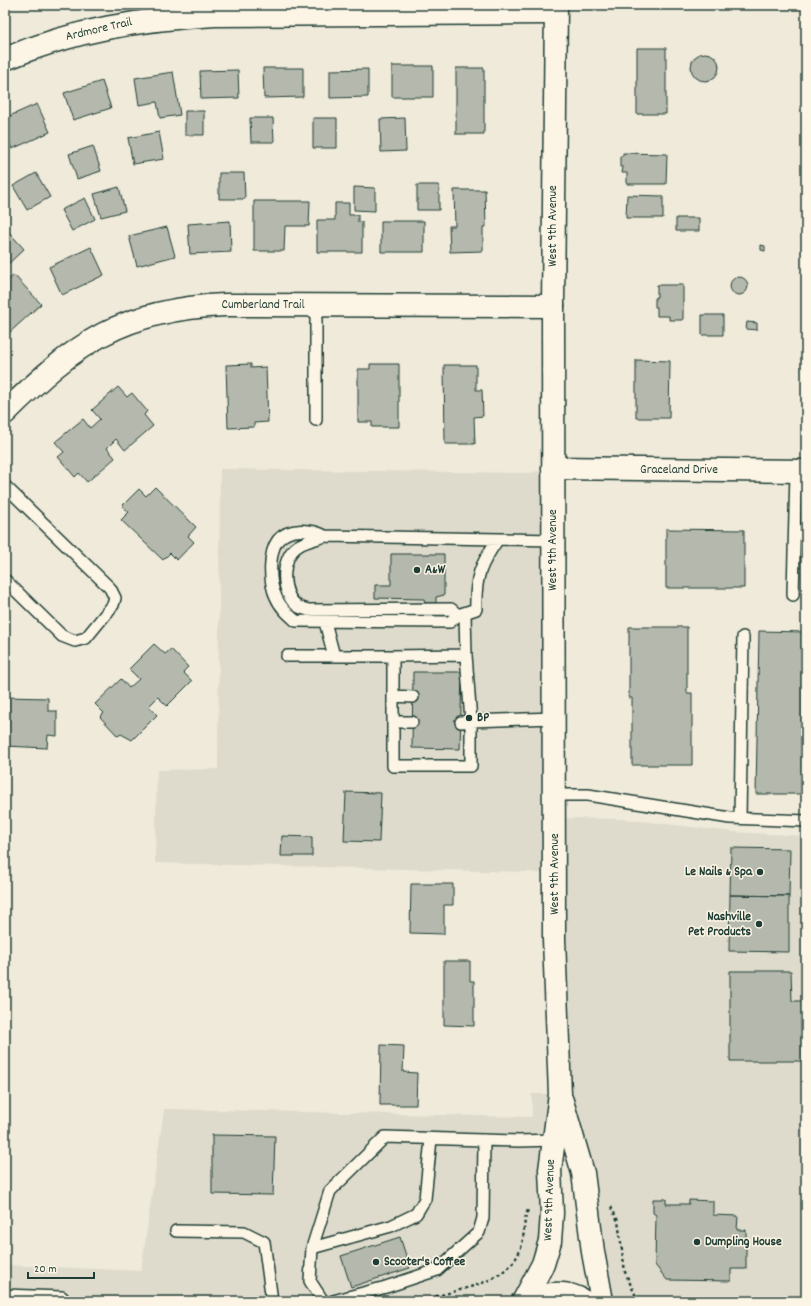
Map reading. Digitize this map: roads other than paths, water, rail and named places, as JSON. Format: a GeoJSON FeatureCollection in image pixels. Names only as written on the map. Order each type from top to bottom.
{"type":"FeatureCollection","features":[{"type":"Feature","properties":{"kind":"main road","name":"Ardmore Trail"},"geometry":{"type":"LineString","coordinates":[[5,59],[72,35],[119,24],[167,17],[556,9]]}},
{"type":"Feature","properties":{"kind":"main road","name":"West 9th Avenue"},"geometry":{"type":"LineString","coordinates":[[523,1301],[543,1264],[550,1241],[552,1213],[550,1170],[560,1094],[554,939],[555,795],[553,306],[556,9]]}},
{"type":"Feature","properties":{"kind":"main road","name":"Cumberland Trail"},"geometry":{"type":"LineString","coordinates":[[5,412],[39,379],[71,353],[91,340],[134,320],[156,314],[202,306],[553,306]]}},
{"type":"Feature","properties":{"kind":"main road","name":"Graceland Drive"},"geometry":{"type":"LineString","coordinates":[[553,468],[801,471]]}},
{"type":"Feature","properties":{"kind":"main road","name":"West 9th Avenue"},"geometry":{"type":"LineString","coordinates":[[560,1094],[583,1173],[592,1246],[602,1301]]}},
{"type":"Feature","properties":{"kind":"main road"},"geometry":{"type":"LineString","coordinates":[[523,1301],[542,1295],[555,1294],[568,1295],[583,1301]]}},
{"type":"Feature","properties":{"kind":"lane"},"geometry":{"type":"LineString","coordinates":[[316,305],[316,420]]}},
{"type":"Feature","properties":{"kind":"lane"},"geometry":{"type":"LineString","coordinates":[[793,594],[801,471]]}},
{"type":"Feature","properties":{"kind":"lane"},"geometry":{"type":"LineString","coordinates":[[5,486],[110,588],[115,598],[113,605],[86,638],[75,641],[62,636],[5,580]]}},
{"type":"Feature","properties":{"kind":"lane"},"geometry":{"type":"LineString","coordinates":[[325,536],[315,531],[292,532],[278,540],[270,567],[270,580],[276,598],[286,613],[296,621],[450,622],[461,615],[476,609],[478,576],[483,562],[498,539]]}},
{"type":"Feature","properties":{"kind":"lane"},"geometry":{"type":"LineString","coordinates":[[461,615],[450,609],[308,610],[299,607],[292,600],[287,590],[285,576],[287,562],[292,552],[298,545],[325,536],[461,537],[554,540]]}},
{"type":"Feature","properties":{"kind":"lane"},"geometry":{"type":"LineString","coordinates":[[393,656],[393,766],[471,766],[466,722],[466,655],[461,615]]}},
{"type":"Feature","properties":{"kind":"lane"},"geometry":{"type":"LineString","coordinates":[[325,622],[334,656]]}},
{"type":"Feature","properties":{"kind":"lane"},"geometry":{"type":"LineString","coordinates":[[740,818],[743,637]]}},
{"type":"Feature","properties":{"kind":"lane"},"geometry":{"type":"LineString","coordinates":[[287,656],[466,655]]}},
{"type":"Feature","properties":{"kind":"lane"},"geometry":{"type":"LineString","coordinates":[[393,696],[413,697]]}},
{"type":"Feature","properties":{"kind":"lane"},"geometry":{"type":"LineString","coordinates":[[466,722],[554,718]]}},
{"type":"Feature","properties":{"kind":"lane"},"geometry":{"type":"LineString","coordinates":[[393,722],[412,722]]}},
{"type":"Feature","properties":{"kind":"lane"},"geometry":{"type":"LineString","coordinates":[[555,795],[588,795],[740,818],[806,821]]}},
{"type":"Feature","properties":{"kind":"lane"},"geometry":{"type":"LineString","coordinates":[[324,1301],[310,1281],[312,1248],[330,1191],[385,1137],[484,1140],[554,1140]]}},
{"type":"Feature","properties":{"kind":"lane"},"geometry":{"type":"LineString","coordinates":[[312,1248],[391,1226],[416,1214],[425,1199],[431,1138]]}},
{"type":"Feature","properties":{"kind":"lane"},"geometry":{"type":"LineString","coordinates":[[334,1301],[386,1287],[436,1270],[479,1232],[483,1218],[484,1140]]}},
{"type":"Feature","properties":{"kind":"lane"},"geometry":{"type":"LineString","coordinates":[[176,1231],[244,1232],[264,1242],[272,1301]]}},
{"type":"Feature","properties":{"kind":"lane"},"geometry":{"type":"LineString","coordinates":[[5,1295],[62,1297],[65,1301]]}},
{"type":"Feature","properties":{"kind":"place","name":"A&W"},"geometry":{"type":"Point","coordinates":[417,570]}},
{"type":"Feature","properties":{"kind":"place","name":"BP"},"geometry":{"type":"Point","coordinates":[469,718]}},
{"type":"Feature","properties":{"kind":"place","name":"Le Nails & Spa"},"geometry":{"type":"Point","coordinates":[760,872]}},
{"type":"Feature","properties":{"kind":"place","name":"Nashville Pet Products"},"geometry":{"type":"Point","coordinates":[759,924]}},
{"type":"Feature","properties":{"kind":"place","name":"Dumpling House"},"geometry":{"type":"Point","coordinates":[697,1242]}},
{"type":"Feature","properties":{"kind":"place","name":"Scooter's Coffee"},"geometry":{"type":"Point","coordinates":[376,1262]}}]}
